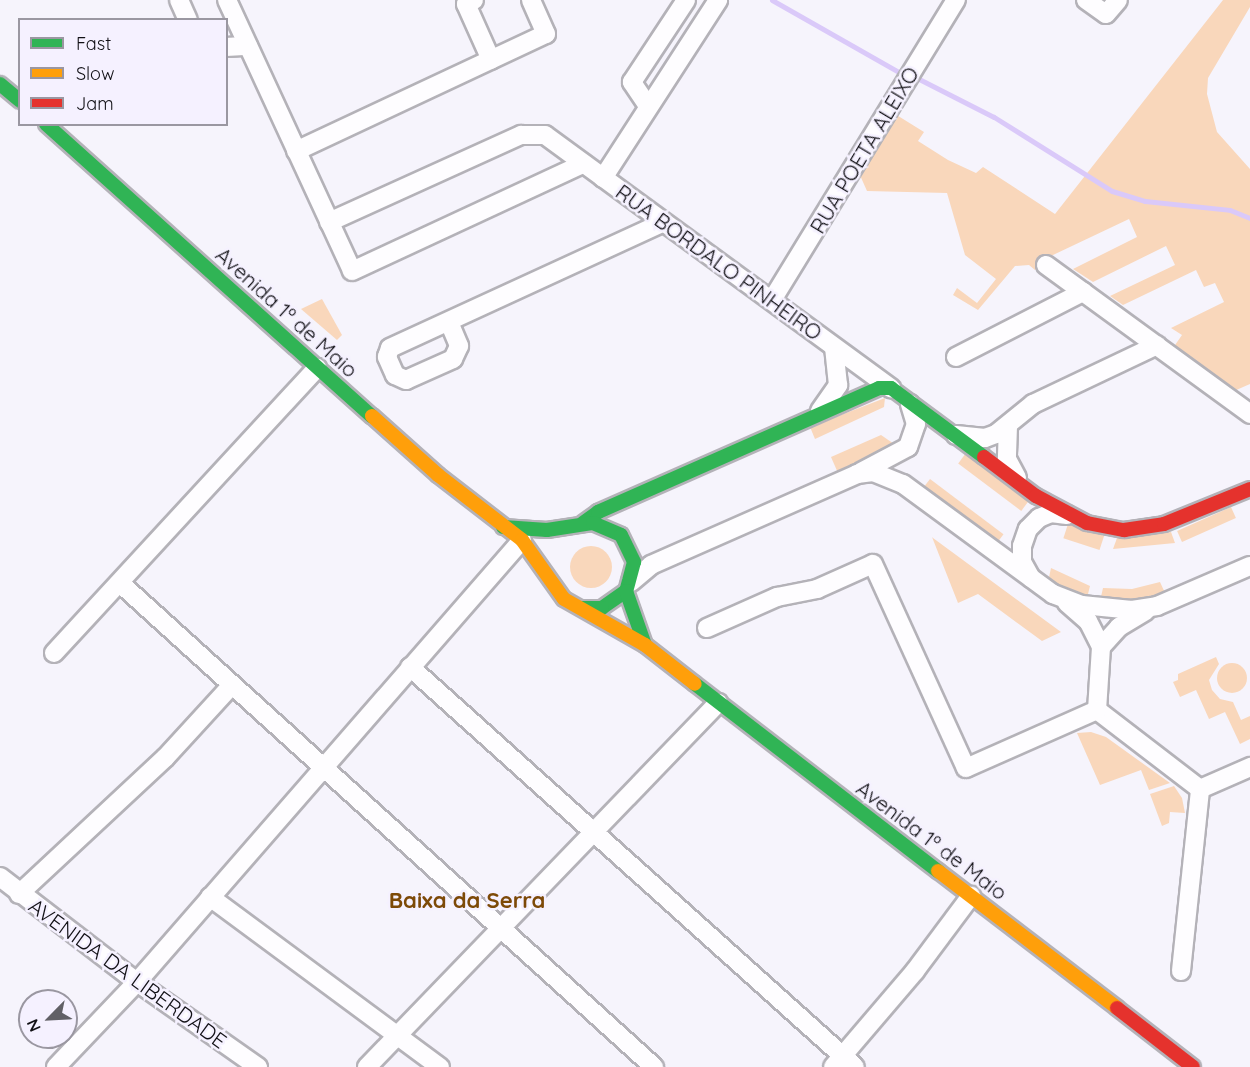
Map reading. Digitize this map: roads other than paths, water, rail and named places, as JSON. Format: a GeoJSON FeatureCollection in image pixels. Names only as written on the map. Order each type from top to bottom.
{"type":"FeatureCollection","features":[{"type":"Feature","properties":{"kind":"main road"},"geometry":{"type":"LineString","coordinates":[[0,84],[18,99]]}},
{"type":"Feature","properties":{"kind":"main road","name":"Avenida 1º de Maio"},"geometry":{"type":"LineString","coordinates":[[47,126],[317,368],[503,527],[522,540],[564,599],[645,645],[1193,1067]]}},
{"type":"Feature","properties":{"kind":"main road"},"geometry":{"type":"LineString","coordinates":[[551,583],[553,545],[598,512],[868,391],[891,388],[1023,486],[1067,515],[1124,530],[1164,524],[1250,489]]}},
{"type":"Feature","properties":{"kind":"main road"},"geometry":{"type":"LineString","coordinates":[[503,527],[547,530],[578,525],[603,525],[621,535],[634,562],[629,586],[645,645]]}},
{"type":"Feature","properties":{"kind":"main road"},"geometry":{"type":"LineString","coordinates":[[582,608],[602,608],[629,586]]}},
{"type":"Feature","properties":{"kind":"street"},"geometry":{"type":"LineString","coordinates":[[178,0],[187,18]]}},
{"type":"Feature","properties":{"kind":"street"},"geometry":{"type":"LineString","coordinates":[[227,0],[352,271],[583,164]]}},
{"type":"Feature","properties":{"kind":"street"},"geometry":{"type":"LineString","coordinates":[[474,0],[466,4],[491,60]]}},
{"type":"Feature","properties":{"kind":"street"},"geometry":{"type":"LineString","coordinates":[[296,151],[546,34],[531,0]]}},
{"type":"Feature","properties":{"kind":"street"},"geometry":{"type":"LineString","coordinates":[[648,106],[632,82],[686,0]]}},
{"type":"Feature","properties":{"kind":"street"},"geometry":{"type":"LineString","coordinates":[[603,178],[718,0]]}},
{"type":"Feature","properties":{"kind":"street","name":"RUA POETA ALEIXO"},"geometry":{"type":"LineString","coordinates":[[772,300],[956,0]]}},
{"type":"Feature","properties":{"kind":"street"},"geometry":{"type":"LineString","coordinates":[[1086,0],[1112,7]]}},
{"type":"Feature","properties":{"kind":"street"},"geometry":{"type":"LineString","coordinates":[[228,46],[248,46]]}},
{"type":"Feature","properties":{"kind":"street","name":"RUA BORDALO PINHEIRO"},"geometry":{"type":"LineString","coordinates":[[329,222],[528,133],[545,135],[662,223],[772,300],[891,388]]}},
{"type":"Feature","properties":{"kind":"street"},"geometry":{"type":"LineString","coordinates":[[449,322],[662,223]]}},
{"type":"Feature","properties":{"kind":"street"},"geometry":{"type":"LineString","coordinates":[[1046,265],[1250,414]]}},
{"type":"Feature","properties":{"kind":"street"},"geometry":{"type":"LineString","coordinates":[[956,357],[1083,292]]}},
{"type":"Feature","properties":{"kind":"street"},"geometry":{"type":"LineString","coordinates":[[953,435],[985,438],[1008,426],[1033,404],[1157,345]]}},
{"type":"Feature","properties":{"kind":"street"},"geometry":{"type":"LineString","coordinates":[[818,413],[838,385],[834,347]]}},
{"type":"Feature","properties":{"kind":"street"},"geometry":{"type":"LineString","coordinates":[[54,654],[317,368]]}},
{"type":"Feature","properties":{"kind":"street"},"geometry":{"type":"LineString","coordinates":[[629,586],[651,565],[857,474],[908,447],[916,424],[910,404]]}},
{"type":"Feature","properties":{"kind":"street"},"geometry":{"type":"LineString","coordinates":[[1008,426],[1007,459],[1023,486]]}},
{"type":"Feature","properties":{"kind":"street"},"geometry":{"type":"LineString","coordinates":[[857,474],[886,475],[903,484],[1088,621],[1101,647],[1097,710]]}},
{"type":"Feature","properties":{"kind":"street"},"geometry":{"type":"LineString","coordinates":[[1032,580],[1022,562],[1022,546],[1028,529],[1039,518],[1052,513],[1067,515]]}},
{"type":"Feature","properties":{"kind":"street"},"geometry":{"type":"LineString","coordinates":[[82,1067],[62,1060],[137,982],[323,764],[522,540]]}},
{"type":"Feature","properties":{"kind":"street"},"geometry":{"type":"LineString","coordinates":[[707,628],[777,597],[817,589],[873,564],[966,768],[1097,710]]}},
{"type":"Feature","properties":{"kind":"street"},"geometry":{"type":"LineString","coordinates":[[1101,647],[1119,627],[1157,606],[1250,566]]}},
{"type":"Feature","properties":{"kind":"street"},"geometry":{"type":"LineString","coordinates":[[120,583],[323,764],[654,1067]]}},
{"type":"Feature","properties":{"kind":"street"},"geometry":{"type":"LineString","coordinates":[[1053,594],[1082,605],[1112,609],[1157,606]]}},
{"type":"Feature","properties":{"kind":"street"},"geometry":{"type":"LineString","coordinates":[[410,667],[592,831],[843,1063],[971,896]]}},
{"type":"Feature","properties":{"kind":"street"},"geometry":{"type":"LineString","coordinates":[[19,894],[165,758],[232,685]]}},
{"type":"Feature","properties":{"kind":"street"},"geometry":{"type":"LineString","coordinates":[[367,1067],[500,926],[718,703]]}},
{"type":"Feature","properties":{"kind":"street"},"geometry":{"type":"LineString","coordinates":[[1097,710],[1200,789]]}},
{"type":"Feature","properties":{"kind":"street"},"geometry":{"type":"LineString","coordinates":[[1200,789],[1250,767]]}},
{"type":"Feature","properties":{"kind":"street"},"geometry":{"type":"LineString","coordinates":[[1181,970],[1200,789]]}},
{"type":"Feature","properties":{"kind":"street","name":"AVENIDA DA LIBERDADE"},"geometry":{"type":"LineString","coordinates":[[0,877],[19,894],[137,982],[258,1067]]}},
{"type":"Feature","properties":{"kind":"street"},"geometry":{"type":"LineString","coordinates":[[210,897],[441,1067]]}},
{"type":"Feature","properties":{"kind":"waterway"},"geometry":{"type":"LineString","coordinates":[[772,0],[902,74]]}},
{"type":"Feature","properties":{"kind":"waterway"},"geometry":{"type":"LineString","coordinates":[[917,78],[994,117],[1112,191],[1145,201],[1230,210],[1250,218]]}},
{"type":"Feature","properties":{"kind":"district","name":"Baixa da Serra"},"geometry":{"type":"Point","coordinates":[467,901]}}]}
